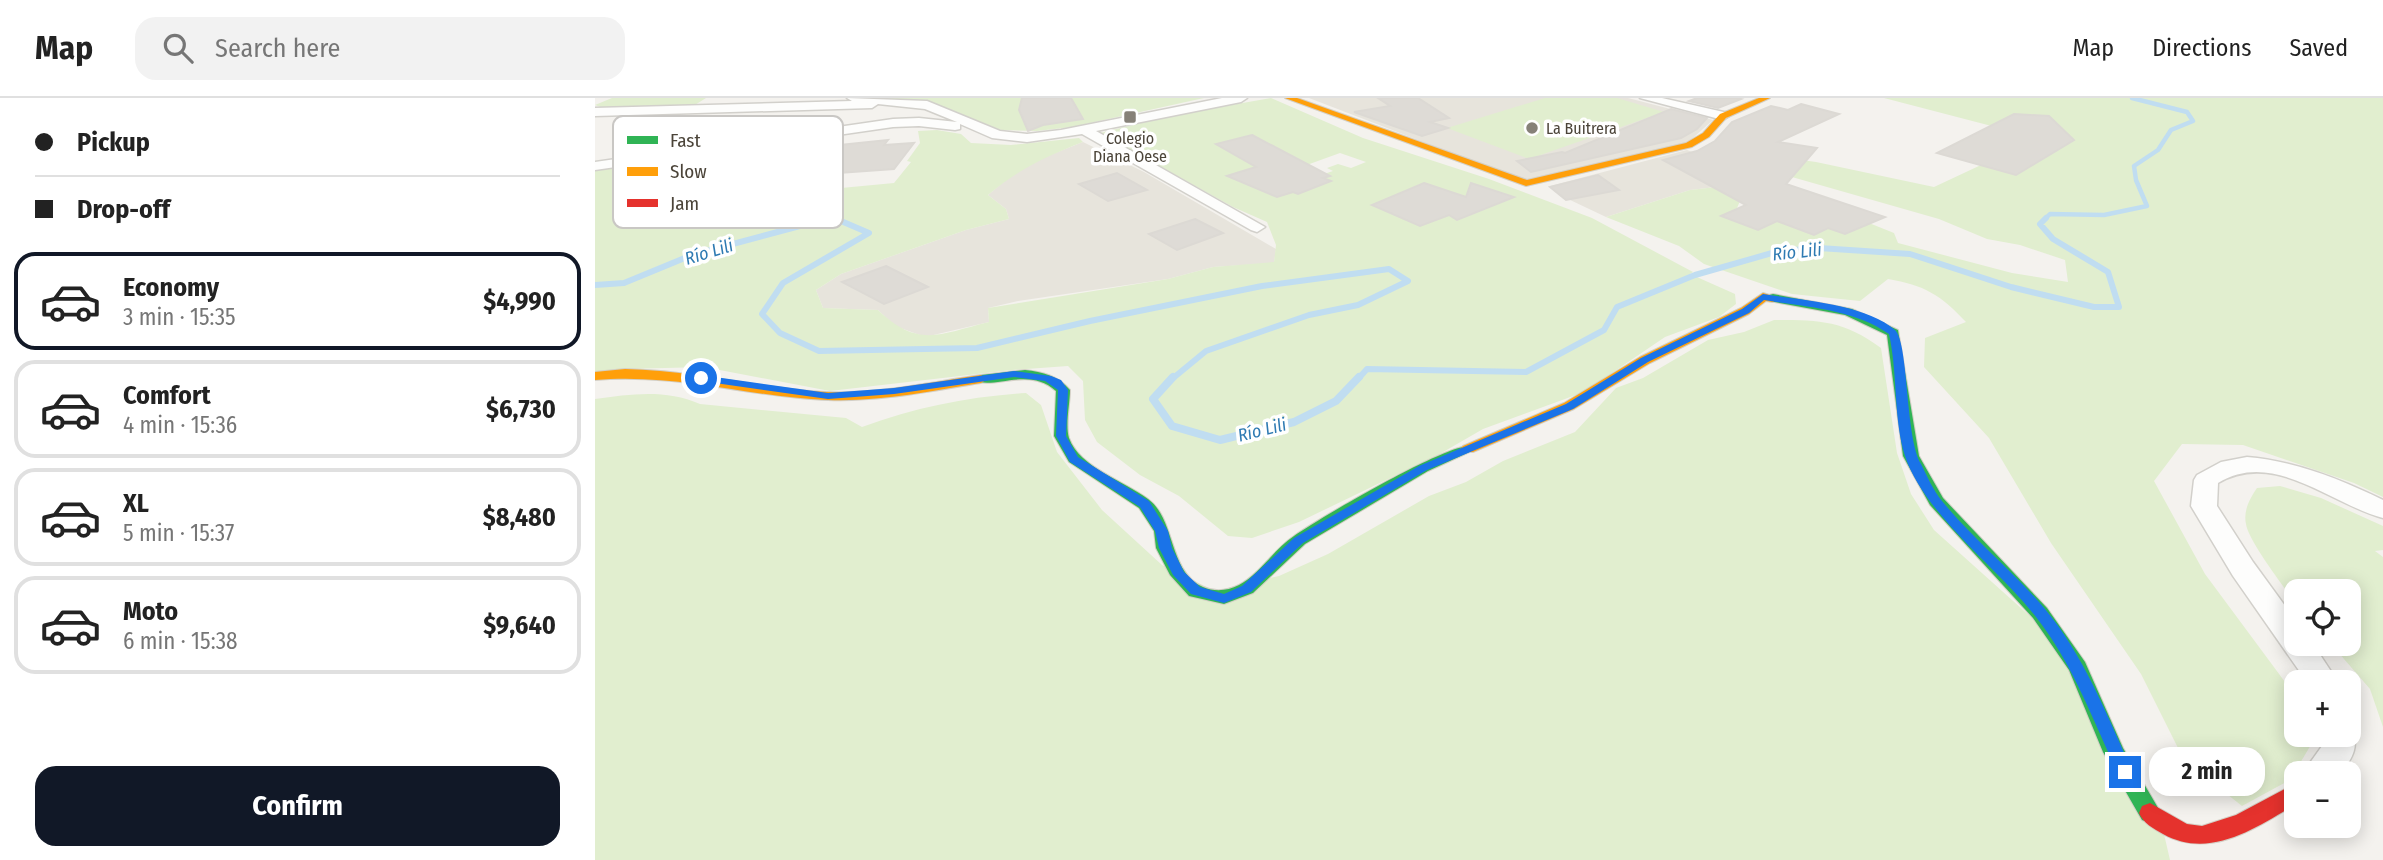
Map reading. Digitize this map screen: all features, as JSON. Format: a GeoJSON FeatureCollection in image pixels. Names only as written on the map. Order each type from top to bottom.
{"type":"FeatureCollection","features":[{"type":"Feature","properties":{"kind":"street"},"geometry":{"type":"LineString","coordinates":[[853,98],[927,105],[986,132]]}},
{"type":"Feature","properties":{"kind":"street"},"geometry":{"type":"LineString","coordinates":[[843,130],[893,123],[942,124],[1027,138],[1083,130],[1241,98]]}},
{"type":"Feature","properties":{"kind":"street"},"geometry":{"type":"LineString","coordinates":[[1289,98],[1526,183],[1689,145],[1706,135],[1723,116],[1766,98]]}},
{"type":"Feature","properties":{"kind":"street"},"geometry":{"type":"LineString","coordinates":[[1646,98],[1723,116]]}},
{"type":"Feature","properties":{"kind":"street"},"geometry":{"type":"LineString","coordinates":[[595,112],[804,108],[894,102]]}},
{"type":"Feature","properties":{"kind":"street"},"geometry":{"type":"LineString","coordinates":[[1083,130],[1257,228]]}},
{"type":"Feature","properties":{"kind":"street"},"geometry":{"type":"LineString","coordinates":[[595,166],[613,163]]}},
{"type":"Feature","properties":{"kind":"street"},"geometry":{"type":"LineString","coordinates":[[595,376],[624,372],[679,375],[828,396],[894,391],[1014,374],[1048,378],[1063,390],[1061,436],[1074,459],[1145,504],[1161,531],[1165,548],[1179,575],[1195,591],[1224,598],[1247,589],[1299,540],[1423,468],[1569,407],[1645,360],[1745,311],[1763,297],[1835,309],[1876,321],[1893,333],[1911,456],[1936,501],[2040,613],[2078,667],[2115,752],[2147,812],[2188,835],[2199,835],[2227,831],[2284,800]]}},
{"type":"Feature","properties":{"kind":"street"},"geometry":{"type":"LineString","coordinates":[[2284,626],[2243,569],[2204,506],[2206,480],[2230,467],[2256,465],[2300,475],[2383,510]]}},
{"type":"Feature","properties":{"kind":"shaded area"},"geometry":{"type":"Polygon","coordinates":[[[1309,98],[1628,98],[1713,120],[1685,145],[1527,182],[1309,98]]]}},
{"type":"Feature","properties":{"kind":"shaded area"},"geometry":{"type":"Polygon","coordinates":[[[1083,142],[1144,172],[1276,249],[1274,263],[1213,267],[1168,279],[1018,301],[988,308],[989,322],[925,337],[895,326],[878,310],[823,308],[816,290],[841,274],[966,230],[1009,219],[1006,209],[988,195],[1013,174],[1045,157],[1083,142]]]}},
{"type":"Feature","properties":{"kind":"shaded area"},"geometry":{"type":"Polygon","coordinates":[[[1687,150],[1700,155],[1716,187],[1690,190],[1606,217],[1568,199],[1550,186],[1687,150]]]}},
{"type":"Feature","properties":{"kind":"green space"},"geometry":{"type":"Polygon","coordinates":[[[612,98],[706,98],[690,108],[606,109],[595,105],[612,98]]]}},
{"type":"Feature","properties":{"kind":"green space"},"geometry":{"type":"Polygon","coordinates":[[[881,98],[1204,98],[1072,127],[1037,131],[1001,130],[927,102],[881,98]]]}},
{"type":"Feature","properties":{"kind":"green space"},"geometry":{"type":"Polygon","coordinates":[[[1271,98],[1363,138],[1489,179],[1592,218],[1693,272],[1690,274],[1735,294],[1736,304],[1719,317],[1665,337],[1584,392],[1483,429],[1438,455],[1299,522],[1252,538],[1228,536],[1179,496],[1140,475],[1097,442],[1085,420],[1083,381],[1068,366],[830,391],[704,367],[626,369],[595,375],[595,170],[613,167],[613,228],[843,228],[843,188],[894,183],[911,162],[907,161],[920,143],[918,131],[937,130],[961,134],[971,143],[1011,145],[1079,138],[1083,142],[1033,164],[988,195],[1006,209],[1009,219],[966,230],[841,274],[816,290],[823,308],[878,310],[892,322],[918,334],[943,334],[989,322],[988,308],[1168,279],[1213,267],[1274,262],[1276,245],[1267,222],[1233,207],[1100,133],[1169,116],[1271,98]],[[1340,153],[1304,166],[1324,174],[1333,171],[1327,168],[1338,164],[1351,168],[1366,162],[1340,153]]]}},
{"type":"Feature","properties":{"kind":"green space","name":"La Buitrera"},"geometry":{"type":"Polygon","coordinates":[[[1545,98],[1617,98],[1664,112],[1529,159],[1447,128],[1545,98]]]}},
{"type":"Feature","properties":{"kind":"green space"},"geometry":{"type":"Polygon","coordinates":[[[1884,98],[2383,98],[2383,497],[2354,483],[2243,445],[2182,444],[2154,481],[2205,574],[2284,681],[2284,747],[2310,747],[2301,761],[2284,761],[2284,783],[2242,806],[2184,760],[2141,674],[2051,543],[1989,438],[1924,367],[1925,338],[1966,322],[1948,305],[1922,288],[1888,279],[1860,301],[1792,294],[1704,264],[1679,246],[1606,217],[1690,190],[1716,187],[1740,201],[1737,208],[1722,216],[1802,209],[1829,228],[1844,234],[1869,223],[1894,233],[1898,243],[2012,273],[2068,282],[2065,260],[2020,245],[1987,239],[1939,219],[1757,167],[1758,154],[1816,162],[1934,187],[1981,165],[2016,175],[2053,153],[2030,136],[1884,98]]]}},
{"type":"Feature","properties":{"kind":"green space"},"geometry":{"type":"Polygon","coordinates":[[[1774,320],[1818,321],[1842,327],[1881,348],[1897,453],[1911,494],[1934,530],[2052,636],[2164,834],[2170,860],[595,860],[595,399],[635,394],[674,396],[700,404],[846,418],[862,427],[943,404],[1026,393],[1041,405],[1057,452],[1102,510],[1162,565],[1215,591],[1279,576],[1328,554],[1429,496],[1466,482],[1503,461],[1575,432],[1616,388],[1643,378],[1708,340],[1744,332],[1774,320]]]}},
{"type":"Feature","properties":{"kind":"green space"},"geometry":{"type":"Polygon","coordinates":[[[2280,486],[2321,498],[2383,526],[2383,550],[2375,551],[2383,557],[2383,727],[2370,689],[2361,679],[2361,670],[2354,670],[2341,656],[2361,656],[2361,579],[2284,579],[2284,586],[2248,531],[2246,510],[2257,488],[2280,486]]]}},
{"type":"Feature","properties":{"kind":"building"},"geometry":{"type":"Polygon","coordinates":[[[1022,98],[1071,98],[1083,119],[1043,125],[1028,131],[1019,110],[1022,98]]]}},
{"type":"Feature","properties":{"kind":"building"},"geometry":{"type":"Polygon","coordinates":[[[1378,98],[1418,98],[1449,118],[1430,122],[1448,128],[1422,136],[1354,112],[1390,106],[1378,98]]]}},
{"type":"Feature","properties":{"kind":"building"},"geometry":{"type":"Polygon","coordinates":[[[1697,98],[1741,99],[1718,108],[1689,101],[1697,98]]]}},
{"type":"Feature","properties":{"kind":"building"},"geometry":{"type":"Polygon","coordinates":[[[1801,104],[1839,114],[1778,142],[1817,148],[1786,184],[1885,217],[1845,234],[1828,228],[1814,235],[1777,221],[1758,230],[1721,216],[1746,205],[1663,160],[1697,151],[1715,141],[1732,122],[1771,106],[1788,110],[1801,104]]]}},
{"type":"Feature","properties":{"kind":"building"},"geometry":{"type":"Polygon","coordinates":[[[1671,109],[1707,118],[1697,129],[1681,138],[1531,172],[1517,161],[1565,153],[1671,109]]]}},
{"type":"Feature","properties":{"kind":"building"},"geometry":{"type":"Polygon","coordinates":[[[2014,114],[2049,116],[2074,140],[2016,175],[1937,153],[2014,114]]]}},
{"type":"Feature","properties":{"kind":"building"},"geometry":{"type":"Polygon","coordinates":[[[1252,135],[1330,176],[1323,178],[1331,181],[1298,194],[1293,192],[1277,197],[1227,176],[1256,167],[1216,144],[1252,135]]]}},
{"type":"Feature","properties":{"kind":"building"},"geometry":{"type":"Polygon","coordinates":[[[888,140],[884,145],[914,143],[894,169],[843,173],[843,145],[888,140]]]}},
{"type":"Feature","properties":{"kind":"building"},"geometry":{"type":"Polygon","coordinates":[[[1117,173],[1147,190],[1108,201],[1079,184],[1117,173]]]}},
{"type":"Feature","properties":{"kind":"building"},"geometry":{"type":"Polygon","coordinates":[[[1598,175],[1619,190],[1566,200],[1550,187],[1598,175]]]}},
{"type":"Feature","properties":{"kind":"building"},"geometry":{"type":"Polygon","coordinates":[[[1424,183],[1466,197],[1471,183],[1514,197],[1457,220],[1449,215],[1420,226],[1372,205],[1424,183]]]}},
{"type":"Feature","properties":{"kind":"building"},"geometry":{"type":"Polygon","coordinates":[[[1195,219],[1223,233],[1177,250],[1149,234],[1195,219]]]}},
{"type":"Feature","properties":{"kind":"building"},"geometry":{"type":"Polygon","coordinates":[[[886,266],[928,287],[884,304],[842,282],[886,266]]]}},
{"type":"Feature","properties":{"kind":"waterway","name":"Río Lili"},"geometry":{"type":"LineString","coordinates":[[1358,379],[1367,369],[1526,372],[1604,330],[1617,307],[1695,275],[1779,251],[1819,248],[1910,254],[2011,287],[2094,307],[2119,307],[2108,272],[2053,239],[2040,224],[2050,214],[2104,215],[2147,206],[2136,180],[2134,166],[2158,150],[2171,130],[2193,121],[2187,112],[2132,98]]}},
{"type":"Feature","properties":{"kind":"waterway","name":"Río Lili"},"geometry":{"type":"LineString","coordinates":[[843,222],[869,233],[783,283],[762,314],[780,333],[819,351],[977,348],[1090,321],[1262,286],[1389,269],[1408,281],[1358,305],[1309,315],[1206,351],[1172,379]]}},
{"type":"Feature","properties":{"kind":"waterway","name":"Río Lili"},"geometry":{"type":"LineString","coordinates":[[595,285],[624,283],[692,255],[792,228]]}},
{"type":"Feature","properties":{"kind":"waterway","name":"Río Lili"},"geometry":{"type":"LineString","coordinates":[[1173,377],[1153,399],[1172,426],[1220,440],[1294,422],[1336,401],[1359,377]]}},
{"type":"Feature","properties":{"kind":"traffic: fast"},"geometry":{"type":"LineString","coordinates":[[1773,298],[1848,312],[1893,333],[1911,456],[1936,501],[2040,613],[2078,667],[2114,752],[2150,813]]}},
{"type":"Feature","properties":{"kind":"traffic: fast"},"geometry":{"type":"LineString","coordinates":[[981,379],[1036,375],[1046,378],[1063,390],[1061,436],[1074,459],[1145,504],[1162,531],[1165,548],[1179,575],[1195,591],[1224,598],[1247,589],[1299,540],[1423,468],[1468,449]]}},
{"type":"Feature","properties":{"kind":"traffic: slow"},"geometry":{"type":"LineString","coordinates":[[1289,98],[1526,183],[1689,145],[1706,135],[1723,116],[1766,98]]}},
{"type":"Feature","properties":{"kind":"traffic: slow"},"geometry":{"type":"LineString","coordinates":[[1468,449],[1569,406],[1645,360],[1745,311],[1763,297],[1773,298]]}},
{"type":"Feature","properties":{"kind":"traffic: slow"},"geometry":{"type":"LineString","coordinates":[[595,376],[683,376],[827,396],[885,393],[981,379]]}},
{"type":"Feature","properties":{"kind":"traffic: jam"},"geometry":{"type":"LineString","coordinates":[[2150,813],[2179,831],[2202,836],[2216,834],[2244,823],[2284,800]]}},
{"type":"Feature","properties":{"kind":"place","name":"Colegio Diana Oese"},"geometry":{"type":"Point","coordinates":[1130,117]}},
{"type":"Feature","properties":{"kind":"place","name":"La Buitrera"},"geometry":{"type":"Point","coordinates":[1532,128]}},
{"type":"Feature","properties":{"kind":"route"},"geometry":{"type":"LineString","coordinates":[[701,378],[828,396],[894,391],[1014,374],[1048,378],[1063,390],[1061,436],[1074,459],[1145,504],[1161,531],[1165,548],[1179,575],[1195,591],[1224,598],[1247,589],[1299,540],[1423,468],[1520,425],[1569,407],[1645,360],[1745,311],[1763,297],[1835,309],[1876,321],[1893,333],[1911,456],[1936,501],[2040,613],[2078,667],[2125,772]]}}]}
